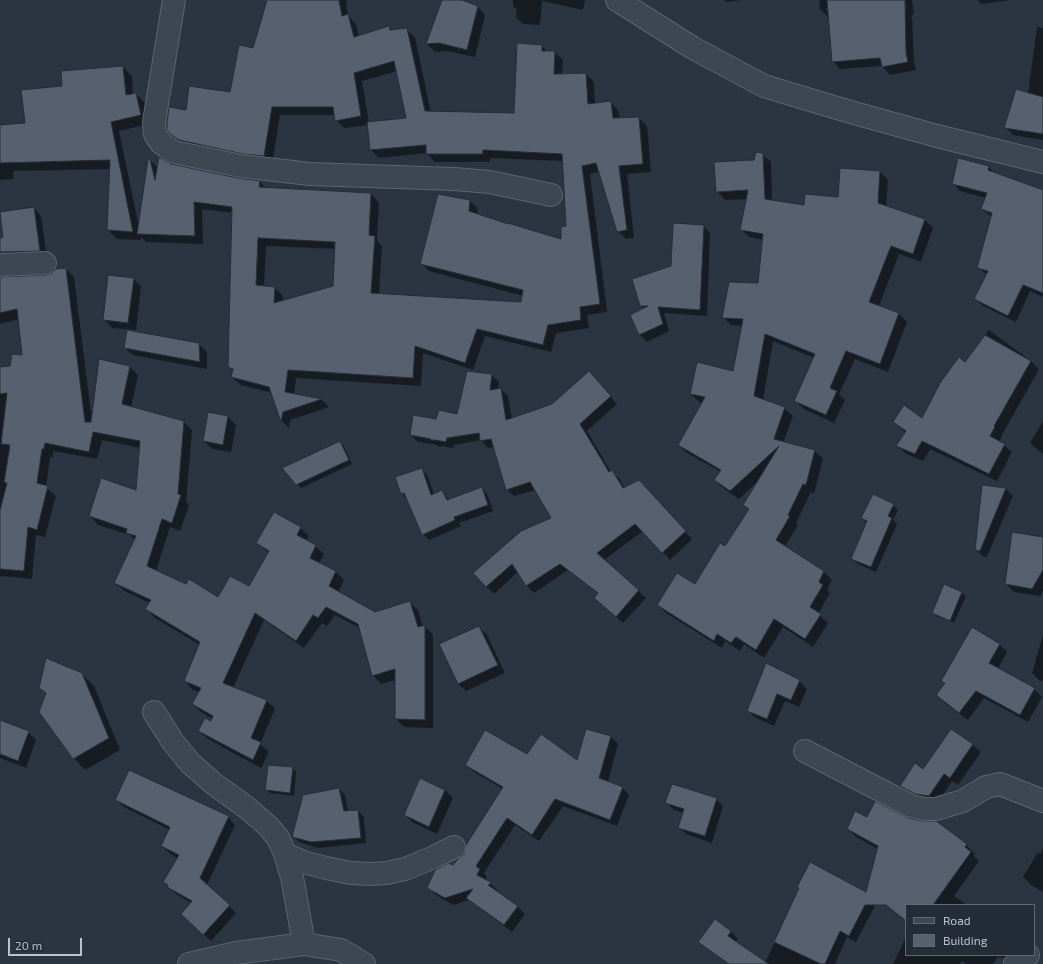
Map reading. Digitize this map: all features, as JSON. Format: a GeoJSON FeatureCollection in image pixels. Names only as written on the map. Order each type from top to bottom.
{"type":"FeatureCollection","features":[{"type":"Feature","properties":{"kind":"street"},"geometry":{"type":"LineString","coordinates":[[174,0],[154,122],[155,134],[161,143],[174,152],[241,166],[318,174],[454,178],[490,182],[551,195]]}},
{"type":"Feature","properties":{"kind":"street"},"geometry":{"type":"LineString","coordinates":[[617,0],[693,48],[764,86],[862,116],[1043,162]]}},
{"type":"Feature","properties":{"kind":"street"},"geometry":{"type":"LineString","coordinates":[[0,265],[45,263]]}},
{"type":"Feature","properties":{"kind":"street"},"geometry":{"type":"LineString","coordinates":[[154,712],[173,742],[190,763],[214,784],[246,807],[268,826],[278,838],[292,877],[304,944]]}},
{"type":"Feature","properties":{"kind":"street"},"geometry":{"type":"LineString","coordinates":[[805,751],[911,806],[936,809],[963,801],[986,787],[1000,784],[1043,801]]}},
{"type":"Feature","properties":{"kind":"street"},"geometry":{"type":"LineString","coordinates":[[285,854],[302,862],[326,868],[351,873],[370,874],[387,873],[404,869],[434,857],[454,846]]}},
{"type":"Feature","properties":{"kind":"street"},"geometry":{"type":"LineString","coordinates":[[189,964],[236,953],[304,944],[341,950],[364,964]]}},
{"type":"Feature","properties":{"kind":"street"},"geometry":{"type":"LineString","coordinates":[[1035,950],[1043,944]]}},
{"type":"Feature","properties":{"kind":"street"},"geometry":{"type":"LineString","coordinates":[[1015,964],[1027,956]]}},
{"type":"Feature","properties":{"kind":"building"},"geometry":{"type":"Polygon","coordinates":[[[267,0],[339,0],[342,16],[348,14],[354,37],[389,26],[390,30],[407,28],[425,111],[514,113],[517,43],[542,45],[542,51],[555,51],[554,74],[586,73],[588,104],[611,101],[613,118],[639,117],[643,164],[619,166],[627,230],[617,232],[596,163],[582,166],[600,304],[580,307],[581,320],[548,325],[543,345],[477,329],[465,363],[415,346],[413,378],[288,370],[285,392],[322,399],[283,412],[281,422],[269,387],[231,377],[233,369],[228,367],[232,207],[194,202],[195,236],[137,234],[148,159],[150,159],[155,180],[159,157],[171,164],[260,181],[259,187],[371,193],[369,235],[375,236],[371,293],[521,302],[523,290],[420,264],[438,194],[470,200],[469,211],[561,239],[561,227],[566,226],[562,154],[483,150],[483,154],[426,154],[426,145],[370,150],[367,122],[406,118],[394,61],[354,73],[361,116],[335,121],[333,107],[272,107],[264,156],[243,154],[179,140],[170,134],[167,130],[169,107],[186,110],[189,86],[230,92],[239,45],[253,48],[267,0]],[[258,238],[256,285],[275,287],[274,303],[333,286],[335,242],[258,238]]]}},
{"type":"Feature","properties":{"kind":"building"},"geometry":{"type":"Polygon","coordinates":[[[442,0],[462,0],[478,6],[467,50],[439,43],[426,44],[442,0]]]}},
{"type":"Feature","properties":{"kind":"building"},"geometry":{"type":"Polygon","coordinates":[[[827,0],[905,0],[906,53],[908,62],[882,67],[880,58],[832,62],[827,0]]]}},
{"type":"Feature","properties":{"kind":"building"},"geometry":{"type":"Polygon","coordinates":[[[123,66],[126,95],[136,93],[141,115],[111,122],[133,232],[107,230],[110,160],[0,163],[0,125],[25,123],[21,90],[62,86],[61,71],[123,66]]]}},
{"type":"Feature","properties":{"kind":"building"},"geometry":{"type":"Polygon","coordinates":[[[1016,89],[1043,97],[1043,134],[1004,128],[1016,89]]]}},
{"type":"Feature","properties":{"kind":"building"},"geometry":{"type":"Polygon","coordinates":[[[756,152],[763,153],[765,199],[804,205],[805,194],[838,197],[840,168],[880,171],[878,203],[925,219],[913,254],[891,246],[869,302],[899,313],[880,364],[846,351],[830,388],[837,391],[826,415],[794,401],[815,354],[765,334],[754,396],[785,407],[774,439],[815,450],[806,485],[803,484],[788,515],[790,516],[776,540],[824,571],[819,582],[823,585],[810,607],[821,614],[805,639],[774,619],[756,650],[736,637],[731,643],[717,634],[714,641],[657,605],[677,573],[695,584],[720,543],[725,546],[749,509],[743,505],[779,446],[730,491],[714,480],[721,470],[678,445],[705,397],[690,394],[697,362],[733,371],[743,319],[722,318],[729,282],[758,283],[763,234],[740,230],[748,190],[716,192],[714,162],[754,160],[756,152]]]}},
{"type":"Feature","properties":{"kind":"building"},"geometry":{"type":"Polygon","coordinates":[[[958,158],[989,166],[988,170],[1043,190],[1043,293],[1023,285],[1008,316],[974,299],[988,271],[977,268],[992,213],[981,209],[987,193],[952,184],[958,158]]]}},
{"type":"Feature","properties":{"kind":"building"},"geometry":{"type":"Polygon","coordinates":[[[34,207],[40,251],[0,252],[0,238],[3,237],[0,212],[34,207]]]}},
{"type":"Feature","properties":{"kind":"building"},"geometry":{"type":"Polygon","coordinates":[[[673,223],[704,225],[700,310],[658,307],[663,324],[639,335],[630,315],[648,306],[640,306],[632,279],[671,266],[673,223]]]}},
{"type":"Feature","properties":{"kind":"building"},"geometry":{"type":"Polygon","coordinates":[[[66,268],[85,422],[91,422],[99,359],[130,366],[122,404],[184,421],[178,494],[181,495],[172,523],[162,519],[147,566],[186,584],[189,579],[218,597],[230,576],[249,586],[269,551],[256,543],[274,512],[301,527],[297,535],[316,545],[310,558],[336,571],[329,586],[375,612],[410,601],[418,627],[425,625],[425,720],[395,719],[395,669],[372,676],[358,624],[326,607],[318,618],[313,615],[296,641],[255,613],[223,683],[267,700],[251,738],[261,742],[253,760],[198,731],[205,718],[211,721],[213,716],[192,704],[201,688],[184,681],[200,642],[145,609],[151,600],[114,583],[136,536],[126,533],[127,529],[89,516],[101,478],[136,490],[140,441],[93,432],[89,452],[45,443],[44,449],[42,449],[37,483],[48,486],[37,530],[28,527],[24,571],[0,569],[0,510],[7,483],[4,482],[10,445],[1,444],[7,393],[0,394],[0,367],[10,366],[12,354],[22,355],[17,309],[0,313],[0,277],[46,275],[52,273],[56,269],[66,268]]]}},
{"type":"Feature","properties":{"kind":"building"},"geometry":{"type":"Polygon","coordinates":[[[108,275],[134,278],[128,323],[103,320],[108,275]]]}},
{"type":"Feature","properties":{"kind":"building"},"geometry":{"type":"Polygon","coordinates":[[[127,330],[199,343],[200,362],[124,348],[127,330]]]}},
{"type":"Feature","properties":{"kind":"building"},"geometry":{"type":"Polygon","coordinates":[[[985,335],[1031,361],[994,426],[995,427],[990,436],[1005,444],[989,474],[922,441],[915,454],[896,446],[906,431],[893,422],[904,405],[922,418],[940,383],[959,357],[965,362],[985,335]]]}},
{"type":"Feature","properties":{"kind":"building"},"geometry":{"type":"Polygon","coordinates":[[[467,371],[492,374],[490,390],[501,388],[506,420],[552,404],[589,371],[611,396],[580,424],[609,472],[612,470],[623,488],[639,480],[686,531],[662,553],[635,524],[597,553],[639,590],[616,617],[594,598],[598,593],[560,564],[526,586],[512,564],[486,587],[473,573],[521,531],[551,518],[530,482],[506,490],[491,439],[480,441],[479,433],[447,438],[446,442],[410,435],[413,415],[436,419],[439,410],[457,414],[467,371]]]}},
{"type":"Feature","properties":{"kind":"building"},"geometry":{"type":"Polygon","coordinates":[[[208,412],[228,416],[223,445],[203,441],[208,412]]]}},
{"type":"Feature","properties":{"kind":"building"},"geometry":{"type":"Polygon","coordinates":[[[340,441],[349,460],[296,485],[282,468],[340,441]]]}},
{"type":"Feature","properties":{"kind":"building"},"geometry":{"type":"Polygon","coordinates":[[[422,468],[431,495],[442,490],[447,500],[482,487],[488,505],[454,517],[455,520],[422,535],[404,493],[401,494],[395,477],[422,468]]]}},
{"type":"Feature","properties":{"kind":"building"},"geometry":{"type":"Polygon","coordinates":[[[982,485],[1006,488],[980,551],[975,550],[982,485]]]}},
{"type":"Feature","properties":{"kind":"building"},"geometry":{"type":"Polygon","coordinates":[[[873,494],[894,504],[888,516],[892,518],[871,567],[851,559],[867,521],[861,518],[873,494]]]}},
{"type":"Feature","properties":{"kind":"building"},"geometry":{"type":"Polygon","coordinates":[[[1012,532],[1043,537],[1043,570],[1032,589],[1005,584],[1012,532]]]}},
{"type":"Feature","properties":{"kind":"building"},"geometry":{"type":"Polygon","coordinates":[[[944,584],[962,592],[950,621],[932,613],[944,584]]]}},
{"type":"Feature","properties":{"kind":"building"},"geometry":{"type":"Polygon","coordinates":[[[479,626],[498,665],[458,684],[439,644],[479,626]]]}},
{"type":"Feature","properties":{"kind":"building"},"geometry":{"type":"Polygon","coordinates":[[[972,627],[1000,644],[989,663],[1035,688],[1020,715],[976,691],[959,713],[936,695],[945,683],[941,681],[972,627]]]}},
{"type":"Feature","properties":{"kind":"building"},"geometry":{"type":"Polygon","coordinates":[[[46,658],[82,673],[109,738],[73,759],[39,712],[46,693],[39,688],[46,658]]]}},
{"type":"Feature","properties":{"kind":"building"},"geometry":{"type":"Polygon","coordinates":[[[766,663],[800,680],[791,700],[777,694],[767,719],[747,711],[766,663]]]}},
{"type":"Feature","properties":{"kind":"building"},"geometry":{"type":"Polygon","coordinates":[[[0,720],[29,731],[18,761],[0,754],[0,720]]]}},
{"type":"Feature","properties":{"kind":"building"},"geometry":{"type":"Polygon","coordinates":[[[586,729],[611,736],[599,778],[623,787],[610,820],[555,799],[532,835],[507,818],[476,866],[480,869],[477,875],[492,883],[488,885],[518,906],[504,925],[466,898],[473,889],[445,898],[427,888],[435,870],[449,863],[453,865],[464,854],[466,845],[503,787],[465,765],[485,730],[527,754],[541,734],[577,760],[586,729]]]}},
{"type":"Feature","properties":{"kind":"building"},"geometry":{"type":"Polygon","coordinates":[[[951,729],[973,744],[950,778],[944,774],[929,796],[915,794],[900,786],[915,763],[923,769],[951,729]]]}},
{"type":"Feature","properties":{"kind":"building"},"geometry":{"type":"Polygon","coordinates":[[[268,765],[293,767],[290,793],[265,790],[268,765]]]}},
{"type":"Feature","properties":{"kind":"building"},"geometry":{"type":"Polygon","coordinates":[[[129,770],[229,816],[200,878],[230,905],[203,935],[181,914],[192,901],[167,887],[168,885],[163,882],[179,855],[161,846],[170,827],[115,800],[129,770]]]}},
{"type":"Feature","properties":{"kind":"building"},"geometry":{"type":"Polygon","coordinates":[[[420,778],[445,790],[429,827],[404,815],[420,778]]]}},
{"type":"Feature","properties":{"kind":"building"},"geometry":{"type":"Polygon","coordinates":[[[672,784],[717,798],[705,836],[678,828],[684,809],[665,803],[672,784]]]}},
{"type":"Feature","properties":{"kind":"building"},"geometry":{"type":"Polygon","coordinates":[[[339,788],[344,811],[358,810],[361,838],[311,842],[292,837],[303,795],[339,788]]]}},
{"type":"Feature","properties":{"kind":"building"},"geometry":{"type":"Polygon","coordinates":[[[875,801],[908,818],[923,821],[936,821],[967,844],[965,847],[971,852],[934,904],[905,904],[905,920],[886,905],[865,905],[849,936],[840,931],[825,964],[821,964],[774,942],[799,888],[797,887],[810,862],[866,892],[878,846],[847,829],[855,811],[867,817],[875,801]]]}},
{"type":"Feature","properties":{"kind":"building"},"geometry":{"type":"Polygon","coordinates":[[[715,919],[731,931],[728,936],[769,964],[729,964],[698,942],[715,919]]]}}]}
